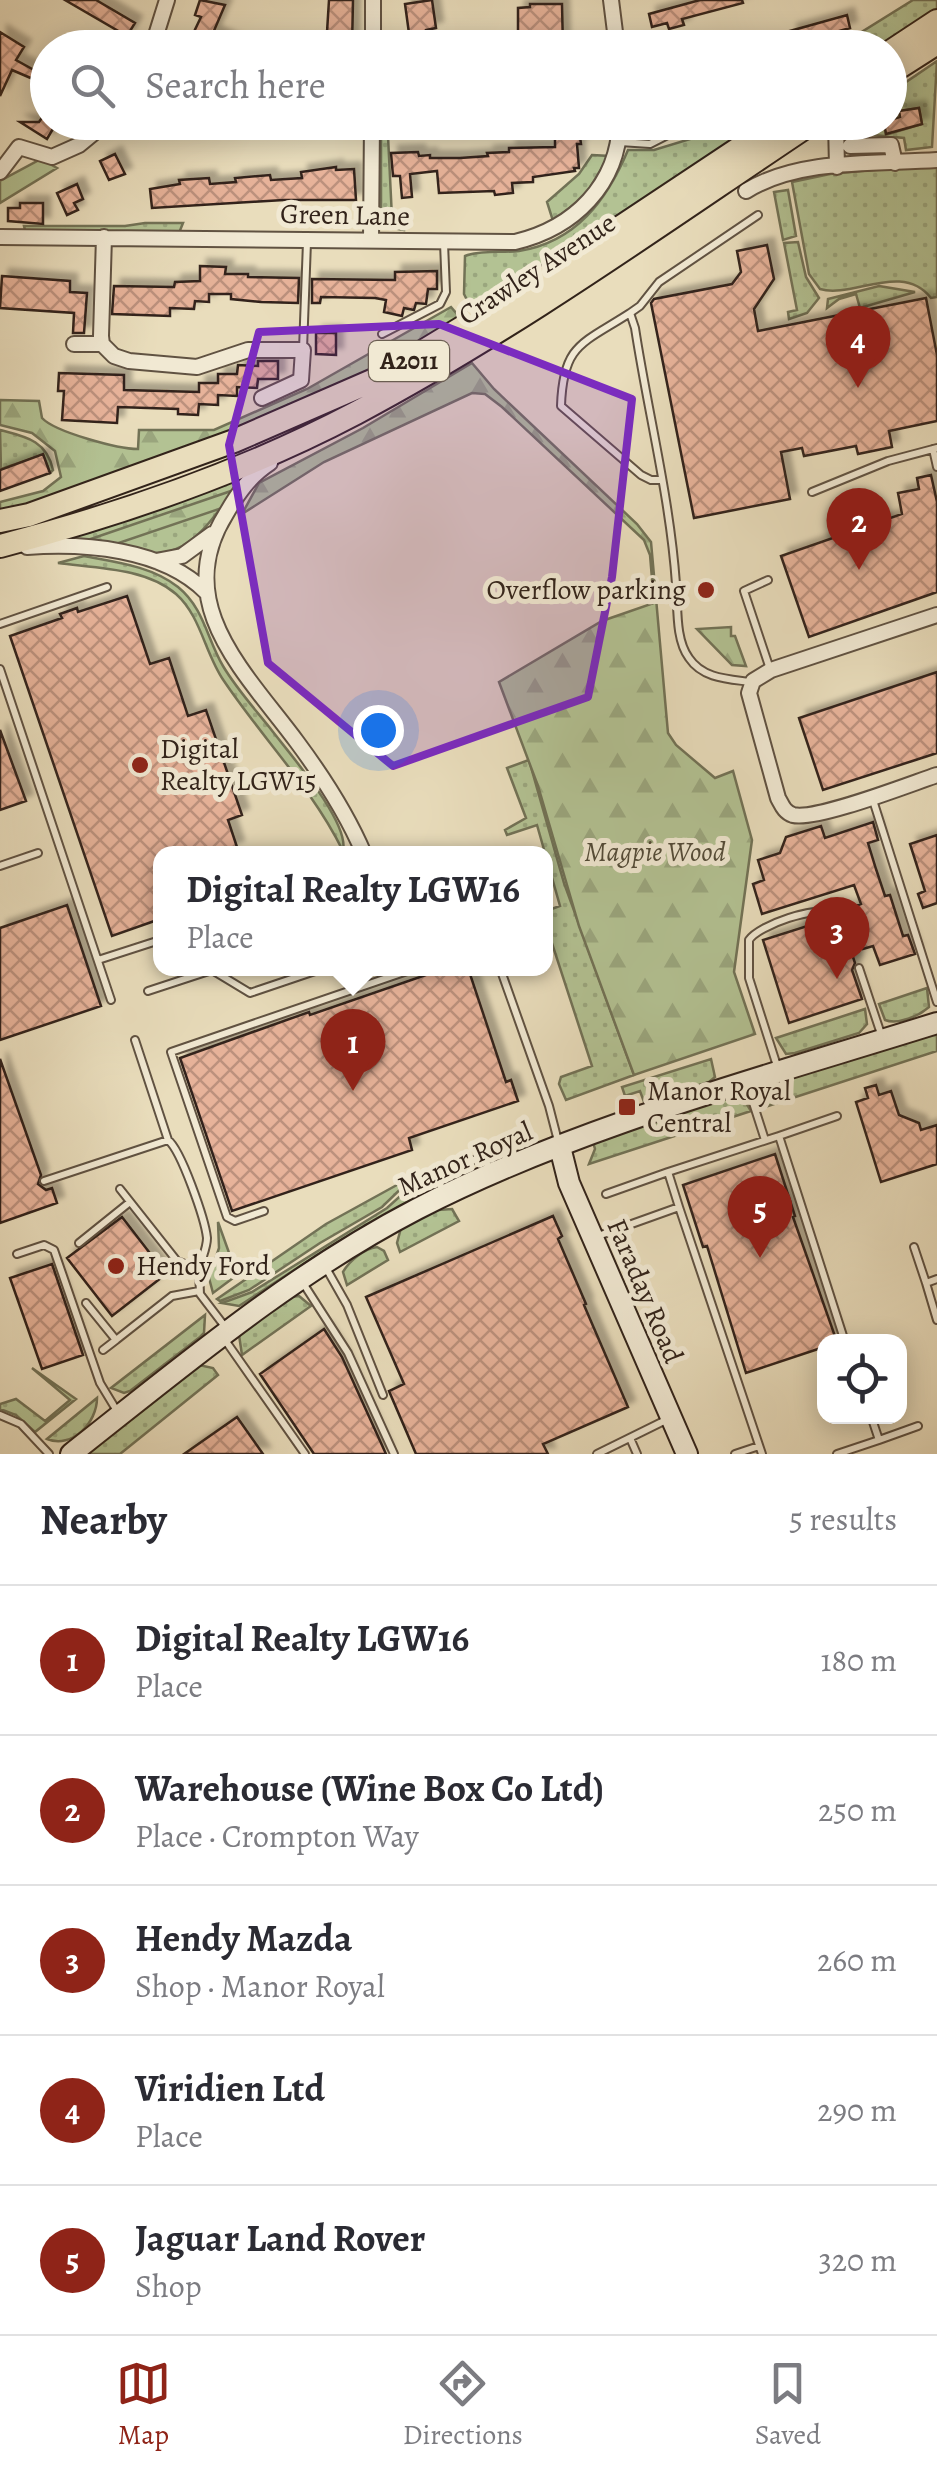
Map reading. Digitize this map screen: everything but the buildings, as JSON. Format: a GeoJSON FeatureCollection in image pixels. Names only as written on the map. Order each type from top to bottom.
{"type":"FeatureCollection","features":[{"type":"Feature","properties":{"kind":"main road"},"geometry":{"type":"LineString","coordinates":[[907,41],[937,22]]}},
{"type":"Feature","properties":{"kind":"main road"},"geometry":{"type":"LineString","coordinates":[[907,64],[929,48]]}},
{"type":"Feature","properties":{"kind":"main road","name":"Crawley Avenue"},"geometry":{"type":"LineString","coordinates":[[0,520],[29,515],[234,440],[381,377],[544,278],[752,140]]}},
{"type":"Feature","properties":{"kind":"main road","name":"Crawley Avenue"},"geometry":{"type":"LineString","coordinates":[[0,548],[207,480],[355,414],[472,348],[804,140]]}},
{"type":"Feature","properties":{"kind":"street"},"geometry":{"type":"LineString","coordinates":[[158,30],[167,0]]}},
{"type":"Feature","properties":{"kind":"street"},"geometry":{"type":"LineString","coordinates":[[373,30],[374,0]]}},
{"type":"Feature","properties":{"kind":"street"},"geometry":{"type":"LineString","coordinates":[[611,0],[615,30]]}},
{"type":"Feature","properties":{"kind":"street"},"geometry":{"type":"LineString","coordinates":[[373,18],[392,19]]}},
{"type":"Feature","properties":{"kind":"street"},"geometry":{"type":"LineString","coordinates":[[0,172],[19,147],[52,157],[86,140]]}},
{"type":"Feature","properties":{"kind":"street"},"geometry":{"type":"LineString","coordinates":[[372,140],[372,240]]}},
{"type":"Feature","properties":{"kind":"street"},"geometry":{"type":"LineString","coordinates":[[831,140],[836,167]]}},
{"type":"Feature","properties":{"kind":"street","name":"Green Lane"},"geometry":{"type":"LineString","coordinates":[[0,237],[515,242],[558,227],[598,191],[612,165],[618,141]]}},
{"type":"Feature","properties":{"kind":"street"},"geometry":{"type":"LineString","coordinates":[[850,146],[892,145],[895,163]]}},
{"type":"Feature","properties":{"kind":"street"},"geometry":{"type":"LineString","coordinates":[[746,191],[773,180],[836,167],[937,160]]}},
{"type":"Feature","properties":{"kind":"street"},"geometry":{"type":"LineString","coordinates":[[102,344],[104,238]]}},
{"type":"Feature","properties":{"kind":"street"},"geometry":{"type":"LineString","coordinates":[[74,344],[102,344],[120,359],[196,367],[248,350],[303,350],[300,380],[262,398]]}},
{"type":"Feature","properties":{"kind":"street"},"geometry":{"type":"LineString","coordinates":[[0,548],[70,546],[154,561],[182,556],[216,530],[240,490],[257,472],[355,414]]}},
{"type":"Feature","properties":{"kind":"street"},"geometry":{"type":"LineString","coordinates":[[216,530],[206,564],[206,592],[234,661],[308,757],[360,846]]}},
{"type":"Feature","properties":{"kind":"street"},"geometry":{"type":"LineString","coordinates":[[154,561],[206,592]]}},
{"type":"Feature","properties":{"kind":"street"},"geometry":{"type":"LineString","coordinates":[[937,615],[771,670],[752,682],[750,701],[784,809],[792,814],[809,815],[937,775]]}},
{"type":"Feature","properties":{"kind":"street","name":"Manor Royal"},"geometry":{"type":"LineString","coordinates":[[72,1454],[224,1332],[300,1278],[445,1196],[560,1147],[937,1023]]}},
{"type":"Feature","properties":{"kind":"street","name":"Faraday Road"},"geometry":{"type":"LineString","coordinates":[[560,1147],[569,1183],[687,1454]]}},
{"type":"Feature","properties":{"kind":"lane"},"geometry":{"type":"LineString","coordinates":[[618,141],[650,144],[658,140]]}},
{"type":"Feature","properties":{"kind":"lane"},"geometry":{"type":"LineString","coordinates":[[661,480],[640,475],[561,406],[568,363],[574,350],[640,306],[656,284],[758,215]]}},
{"type":"Feature","properties":{"kind":"lane"},"geometry":{"type":"LineString","coordinates":[[303,350],[307,239]]}},
{"type":"Feature","properties":{"kind":"lane"},"geometry":{"type":"LineString","coordinates":[[382,334],[440,304],[446,292],[444,243]]}},
{"type":"Feature","properties":{"kind":"lane"},"geometry":{"type":"LineString","coordinates":[[630,313],[672,528],[683,648],[690,660],[708,674],[752,682]]}},
{"type":"Feature","properties":{"kind":"lane"},"geometry":{"type":"LineString","coordinates":[[812,492],[888,461],[935,449],[937,467]]}},
{"type":"Feature","properties":{"kind":"lane"},"geometry":{"type":"LineString","coordinates":[[768,580],[744,591],[771,670]]}},
{"type":"Feature","properties":{"kind":"lane"},"geometry":{"type":"LineString","coordinates":[[0,624],[107,588]]}},
{"type":"Feature","properties":{"kind":"lane"},"geometry":{"type":"LineString","coordinates":[[0,668],[111,1000]]}},
{"type":"Feature","properties":{"kind":"lane"},"geometry":{"type":"LineString","coordinates":[[872,796],[933,973],[937,1002]]}},
{"type":"Feature","properties":{"kind":"lane"},"geometry":{"type":"LineString","coordinates":[[0,866],[38,853]]}},
{"type":"Feature","properties":{"kind":"lane"},"geometry":{"type":"LineString","coordinates":[[780,1072],[749,978],[750,940],[759,930],[821,910],[832,914],[840,935]]}},
{"type":"Feature","properties":{"kind":"lane"},"geometry":{"type":"LineString","coordinates":[[98,960],[153,942]]}},
{"type":"Feature","properties":{"kind":"lane"},"geometry":{"type":"LineString","coordinates":[[859,968],[883,1040]]}},
{"type":"Feature","properties":{"kind":"lane"},"geometry":{"type":"LineString","coordinates":[[148,992],[196,976]]}},
{"type":"Feature","properties":{"kind":"lane"},"geometry":{"type":"LineString","coordinates":[[222,976],[243,991],[253,992],[300,976]]}},
{"type":"Feature","properties":{"kind":"lane"},"geometry":{"type":"LineString","coordinates":[[264,1211],[233,1221],[227,1217],[167,1053],[393,976]]}},
{"type":"Feature","properties":{"kind":"lane"},"geometry":{"type":"LineString","coordinates":[[503,976],[560,1147]]}},
{"type":"Feature","properties":{"kind":"lane"},"geometry":{"type":"LineString","coordinates":[[135,1040],[168,1140],[177,1150],[204,1227],[206,1246],[199,1291],[305,1454]]}},
{"type":"Feature","properties":{"kind":"lane"},"geometry":{"type":"LineString","coordinates":[[747,1083],[765,1140]]}},
{"type":"Feature","properties":{"kind":"lane"},"geometry":{"type":"LineString","coordinates":[[606,1194],[837,1116]]}},
{"type":"Feature","properties":{"kind":"lane"},"geometry":{"type":"LineString","coordinates":[[779,1136],[842,1334]]}},
{"type":"Feature","properties":{"kind":"lane"},"geometry":{"type":"LineString","coordinates":[[44,1182],[168,1140]]}},
{"type":"Feature","properties":{"kind":"lane"},"geometry":{"type":"LineString","coordinates":[[668,1172],[760,1450],[735,1454]]}},
{"type":"Feature","properties":{"kind":"lane"},"geometry":{"type":"LineString","coordinates":[[120,1189],[177,1262],[200,1270]]}},
{"type":"Feature","properties":{"kind":"lane"},"geometry":{"type":"LineString","coordinates":[[78,1243],[130,1202]]}},
{"type":"Feature","properties":{"kind":"lane"},"geometry":{"type":"LineString","coordinates":[[592,1238],[679,1207]]}},
{"type":"Feature","properties":{"kind":"lane"},"geometry":{"type":"LineString","coordinates":[[16,1254],[44,1245],[54,1250],[100,1383],[110,1404],[121,1415]]}},
{"type":"Feature","properties":{"kind":"lane"},"geometry":{"type":"LineString","coordinates":[[914,1247],[937,1320]]}},
{"type":"Feature","properties":{"kind":"lane"},"geometry":{"type":"LineString","coordinates":[[324,1263],[350,1311],[382,1394]]}},
{"type":"Feature","properties":{"kind":"lane"},"geometry":{"type":"LineString","coordinates":[[300,1278],[348,1353],[394,1454]]}},
{"type":"Feature","properties":{"kind":"lane"},"geometry":{"type":"LineString","coordinates":[[926,1283],[937,1279]]}},
{"type":"Feature","properties":{"kind":"lane"},"geometry":{"type":"LineString","coordinates":[[103,1350],[176,1294],[199,1291]]}},
{"type":"Feature","properties":{"kind":"lane"},"geometry":{"type":"LineString","coordinates":[[86,1303],[116,1340]]}},
{"type":"Feature","properties":{"kind":"lane"},"geometry":{"type":"LineString","coordinates":[[0,1416],[21,1424],[49,1454]]}},
{"type":"Feature","properties":{"kind":"lane"},"geometry":{"type":"LineString","coordinates":[[598,1454],[671,1418]]}},
{"type":"Feature","properties":{"kind":"lane"},"geometry":{"type":"LineString","coordinates":[[874,1424],[879,1440]]}},
{"type":"Feature","properties":{"kind":"lane"},"geometry":{"type":"LineString","coordinates":[[836,1454],[918,1426]]}},
{"type":"Feature","properties":{"kind":"lane"},"geometry":{"type":"LineString","coordinates":[[630,1438],[638,1454]]}},
{"type":"Feature","properties":{"kind":"highlighted area"},"geometry":{"type":"Polygon","coordinates":[[[439,324],[632,399],[612,577],[588,697],[393,766],[268,663],[229,445],[259,332],[439,324]]]}},
{"type":"Feature","properties":{"kind":"green space"},"geometry":{"type":"Polygon","coordinates":[[[913,0],[937,0],[937,9],[904,30],[865,30],[913,0]]]}},
{"type":"Feature","properties":{"kind":"green space"},"geometry":{"type":"Polygon","coordinates":[[[937,61],[932,147],[906,150],[907,129],[922,124],[919,108],[907,110],[907,81],[937,61]]]}},
{"type":"Feature","properties":{"kind":"green space"},"geometry":{"type":"Polygon","coordinates":[[[381,140],[388,140],[392,218],[404,219],[404,230],[387,227],[381,216],[381,140]]]}},
{"type":"Feature","properties":{"kind":"green space"},"geometry":{"type":"Polygon","coordinates":[[[687,140],[736,140],[474,314],[464,294],[465,256],[519,251],[557,238],[599,202],[628,150],[654,150],[687,140]]]}},
{"type":"Feature","properties":{"kind":"green space"},"geometry":{"type":"Polygon","coordinates":[[[592,155],[609,156],[585,196],[553,221],[547,202],[579,174],[592,155]]]}},
{"type":"Feature","properties":{"kind":"green space"},"geometry":{"type":"Polygon","coordinates":[[[41,159],[57,168],[0,203],[0,181],[41,159]]]}},
{"type":"Feature","properties":{"kind":"green space"},"geometry":{"type":"Polygon","coordinates":[[[937,164],[937,297],[931,298],[906,282],[833,291],[820,289],[809,274],[792,182],[830,174],[937,164]]]}},
{"type":"Feature","properties":{"kind":"green space"},"geometry":{"type":"Polygon","coordinates":[[[788,190],[796,236],[783,240],[774,192],[788,190]]]}},
{"type":"Feature","properties":{"kind":"green space"},"geometry":{"type":"Polygon","coordinates":[[[183,223],[179,233],[25,230],[24,226],[125,226],[183,223]]]}},
{"type":"Feature","properties":{"kind":"green space"},"geometry":{"type":"Polygon","coordinates":[[[798,242],[806,277],[819,298],[807,313],[789,319],[788,312],[797,310],[784,243],[798,242]]]}},
{"type":"Feature","properties":{"kind":"green space"},"geometry":{"type":"Polygon","coordinates":[[[879,286],[915,292],[860,308],[856,294],[827,308],[828,299],[879,286]]]}},
{"type":"Feature","properties":{"kind":"green space"},"geometry":{"type":"Polygon","coordinates":[[[451,307],[462,320],[344,386],[242,431],[0,514],[0,502],[43,491],[61,477],[55,451],[32,433],[0,425],[0,400],[39,401],[42,418],[60,429],[102,443],[138,449],[139,430],[214,430],[307,389],[451,307]]]}},
{"type":"Feature","properties":{"kind":"green space","name":"Magpie Wood"},"geometry":{"type":"Polygon","coordinates":[[[472,363],[651,542],[668,733],[676,745],[715,778],[733,771],[752,840],[734,972],[755,1034],[634,1075],[579,926],[538,786],[499,682],[602,621],[654,603],[650,555],[644,540],[502,407],[485,394],[472,393],[324,462],[242,514],[259,483],[363,428],[472,363]]]}},
{"type":"Feature","properties":{"kind":"green space"},"geometry":{"type":"Polygon","coordinates":[[[0,430],[41,446],[53,470],[50,473],[43,455],[1,469],[0,430]]]}},
{"type":"Feature","properties":{"kind":"green space"},"geometry":{"type":"Polygon","coordinates":[[[234,479],[235,487],[216,515],[183,546],[149,553],[71,542],[69,538],[234,479]]]}},
{"type":"Feature","properties":{"kind":"green space"},"geometry":{"type":"Polygon","coordinates":[[[234,490],[222,508],[107,547],[79,543],[234,490]]]}},
{"type":"Feature","properties":{"kind":"green space"},"geometry":{"type":"Polygon","coordinates":[[[84,556],[121,563],[168,580],[187,595],[228,674],[328,806],[343,846],[224,681],[197,624],[176,594],[136,574],[58,563],[84,556]]]}},
{"type":"Feature","properties":{"kind":"green space"},"geometry":{"type":"Polygon","coordinates":[[[731,627],[731,636],[735,636],[746,666],[732,665],[697,629],[731,627]]]}},
{"type":"Feature","properties":{"kind":"green space"},"geometry":{"type":"Polygon","coordinates":[[[529,760],[564,883],[634,1075],[566,1100],[559,1084],[561,1077],[592,1066],[553,946],[553,908],[560,906],[553,881],[553,846],[543,846],[537,825],[507,835],[505,830],[526,818],[507,768],[529,760]]]}},
{"type":"Feature","properties":{"kind":"green space"},"geometry":{"type":"Polygon","coordinates":[[[927,988],[929,1007],[902,1020],[885,1020],[879,1004],[927,988]]]}},
{"type":"Feature","properties":{"kind":"green space"},"geometry":{"type":"Polygon","coordinates":[[[865,1009],[867,1024],[859,1033],[786,1054],[776,1038],[865,1009]]]}},
{"type":"Feature","properties":{"kind":"green space"},"geometry":{"type":"Polygon","coordinates":[[[937,1029],[937,1051],[765,1107],[765,1087],[774,1081],[937,1029]]]}},
{"type":"Feature","properties":{"kind":"green space"},"geometry":{"type":"Polygon","coordinates":[[[711,1059],[715,1077],[709,1082],[644,1102],[640,1091],[625,1096],[622,1087],[711,1059]]]}},
{"type":"Feature","properties":{"kind":"green space"},"geometry":{"type":"Polygon","coordinates":[[[729,1096],[743,1098],[751,1111],[589,1164],[595,1149],[593,1142],[729,1096]]]}},
{"type":"Feature","properties":{"kind":"green space"},"geometry":{"type":"Polygon","coordinates":[[[426,1173],[425,1186],[408,1203],[328,1248],[239,1306],[222,1303],[252,1292],[387,1208],[426,1173]]]}},
{"type":"Feature","properties":{"kind":"green space"},"geometry":{"type":"Polygon","coordinates":[[[415,1175],[382,1207],[249,1290],[217,1299],[326,1224],[415,1175]]]}},
{"type":"Feature","properties":{"kind":"green space"},"geometry":{"type":"Polygon","coordinates":[[[452,1209],[459,1221],[400,1252],[397,1243],[401,1228],[438,1210],[452,1209]]]}},
{"type":"Feature","properties":{"kind":"green space"},"geometry":{"type":"Polygon","coordinates":[[[218,1222],[237,1275],[213,1293],[209,1278],[219,1248],[218,1222]]]}},
{"type":"Feature","properties":{"kind":"green space"},"geometry":{"type":"Polygon","coordinates":[[[377,1247],[388,1260],[347,1285],[343,1272],[353,1259],[377,1247]]]}},
{"type":"Feature","properties":{"kind":"green space"},"geometry":{"type":"Polygon","coordinates":[[[299,1296],[311,1306],[242,1355],[239,1335],[291,1297],[299,1296]]]}},
{"type":"Feature","properties":{"kind":"green space"},"geometry":{"type":"Polygon","coordinates":[[[205,1315],[204,1333],[200,1337],[130,1391],[111,1388],[205,1315]]]}},
{"type":"Feature","properties":{"kind":"green space"},"geometry":{"type":"Polygon","coordinates":[[[199,1365],[213,1368],[218,1375],[120,1454],[83,1454],[199,1365]]]}},
{"type":"Feature","properties":{"kind":"green space"},"geometry":{"type":"Polygon","coordinates":[[[32,1368],[76,1399],[35,1432],[16,1415],[0,1409],[0,1404],[16,1399],[45,1421],[70,1400],[32,1368]]]}},
{"type":"Feature","properties":{"kind":"green space"},"geometry":{"type":"Polygon","coordinates":[[[97,1398],[93,1416],[81,1432],[65,1440],[47,1439],[97,1398]]]}},
{"type":"Feature","properties":{"kind":"place","name":"Viridien Ltd"},"geometry":{"type":"Point","coordinates":[858,388]}},
{"type":"Feature","properties":{"kind":"place","name":"Warehouse (Wine Box Co Ltd)"},"geometry":{"type":"Point","coordinates":[859,570]}},
{"type":"Feature","properties":{"kind":"place","name":"Overflow parking"},"geometry":{"type":"Point","coordinates":[706,590]}},
{"type":"Feature","properties":{"kind":"place","name":"Digital Realty LGW15"},"geometry":{"type":"Point","coordinates":[140,765]}},
{"type":"Feature","properties":{"kind":"place","name":"Hendy Mazda"},"geometry":{"type":"Point","coordinates":[837,979]}},
{"type":"Feature","properties":{"kind":"place","name":"Digital Realty LGW16"},"geometry":{"type":"Point","coordinates":[353,1091]}},
{"type":"Feature","properties":{"kind":"place","name":"Manor Royal Central"},"geometry":{"type":"Point","coordinates":[627,1107]}},
{"type":"Feature","properties":{"kind":"place","name":"Jaguar Land Rover"},"geometry":{"type":"Point","coordinates":[760,1258]}},
{"type":"Feature","properties":{"kind":"place","name":"Hendy Ford"},"geometry":{"type":"Point","coordinates":[116,1266]}}]}
